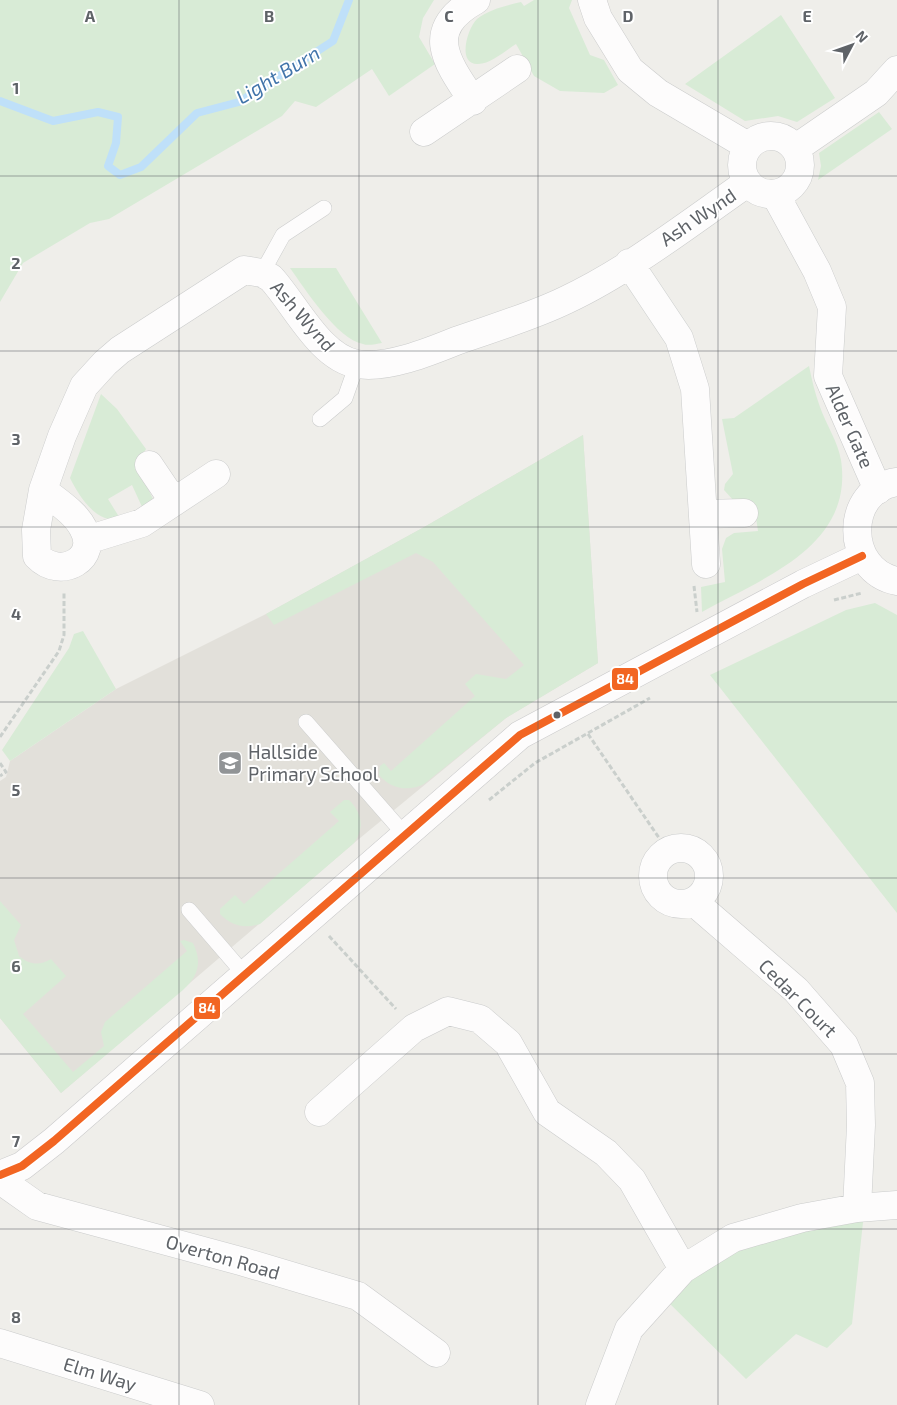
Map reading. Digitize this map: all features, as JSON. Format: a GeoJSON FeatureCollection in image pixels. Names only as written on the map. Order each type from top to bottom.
{"type":"FeatureCollection","features":[{"type":"Feature","properties":{"kind":"street"},"geometry":{"type":"LineString","coordinates":[[472,101],[449,66],[443,45],[448,25],[458,10],[476,0]]}},
{"type":"Feature","properties":{"kind":"street"},"geometry":{"type":"LineString","coordinates":[[592,0],[598,18],[630,70],[658,93],[748,146]]}},
{"type":"Feature","properties":{"kind":"street"},"geometry":{"type":"LineString","coordinates":[[424,132],[517,69]]}},
{"type":"Feature","properties":{"kind":"street"},"geometry":{"type":"LineString","coordinates":[[796,148],[876,93],[897,70]]}},
{"type":"Feature","properties":{"kind":"street"},"geometry":{"type":"LineString","coordinates":[[766,135],[783,138],[796,148],[800,168],[798,177],[788,188],[775,194],[759,192],[747,183],[742,174],[741,164],[748,146],[756,139],[766,135]]}},
{"type":"Feature","properties":{"kind":"street","name":"Ash Wynd"},"geometry":{"type":"LineString","coordinates":[[64,568],[49,566],[37,556],[36,530],[43,490],[62,436],[84,386],[120,350],[230,277],[244,270],[262,272],[280,288],[322,344],[338,356],[357,364],[386,362],[424,353],[566,301],[630,263],[747,183]]}},
{"type":"Feature","properties":{"kind":"street","name":"Alder Gate"},"geometry":{"type":"LineString","coordinates":[[775,194],[817,271],[832,307],[828,376],[888,486]]}},
{"type":"Feature","properties":{"kind":"street"},"geometry":{"type":"LineString","coordinates":[[630,263],[679,338],[695,389],[706,564]]}},
{"type":"Feature","properties":{"kind":"street"},"geometry":{"type":"LineString","coordinates":[[149,465],[174,502]]}},
{"type":"Feature","properties":{"kind":"street"},"geometry":{"type":"LineString","coordinates":[[87,540],[142,523],[216,474]]}},
{"type":"Feature","properties":{"kind":"street"},"geometry":{"type":"LineString","coordinates":[[888,486],[868,500],[860,513],[857,527],[858,542],[862,556],[880,574],[897,581]]}},
{"type":"Feature","properties":{"kind":"street"},"geometry":{"type":"LineString","coordinates":[[43,490],[73,514],[83,528],[87,540],[86,548],[78,561],[64,568]]}},
{"type":"Feature","properties":{"kind":"street"},"geometry":{"type":"LineString","coordinates":[[703,514],[744,513]]}},
{"type":"Feature","properties":{"kind":"street"},"geometry":{"type":"LineString","coordinates":[[0,1175],[22,1166],[54,1141],[520,735],[795,588],[862,556]]}},
{"type":"Feature","properties":{"kind":"street"},"geometry":{"type":"LineString","coordinates":[[686,848],[702,856],[710,872],[707,890],[694,902],[677,905],[661,897],[652,881],[655,863],[668,850],[686,848]]}},
{"type":"Feature","properties":{"kind":"street","name":"Cedar Court"},"geometry":{"type":"LineString","coordinates":[[694,902],[796,990],[844,1045],[860,1083],[861,1125],[857,1208]]}},
{"type":"Feature","properties":{"kind":"street"},"geometry":{"type":"LineString","coordinates":[[319,1112],[414,1028],[448,1011],[480,1019],[508,1043],[547,1112],[606,1153],[632,1180],[683,1268]]}},
{"type":"Feature","properties":{"kind":"street","name":"Overton Road"},"geometry":{"type":"LineString","coordinates":[[0,1180],[37,1206],[244,1262],[358,1296],[436,1353]]}},
{"type":"Feature","properties":{"kind":"street"},"geometry":{"type":"LineString","coordinates":[[600,1405],[629,1329],[683,1268],[734,1238],[802,1218],[857,1208],[897,1205]]}},
{"type":"Feature","properties":{"kind":"street","name":"Elm Way"},"geometry":{"type":"LineString","coordinates":[[0,1344],[200,1405]]}},
{"type":"Feature","properties":{"kind":"lane"},"geometry":{"type":"LineString","coordinates":[[262,272],[283,235],[324,208]]}},
{"type":"Feature","properties":{"kind":"lane"},"geometry":{"type":"LineString","coordinates":[[320,419],[344,398],[357,364]]}},
{"type":"Feature","properties":{"kind":"lane"},"geometry":{"type":"LineString","coordinates":[[306,722],[405,835]]}},
{"type":"Feature","properties":{"kind":"lane"},"geometry":{"type":"LineString","coordinates":[[189,910],[246,975]]}},
{"type":"Feature","properties":{"kind":"path"},"geometry":{"type":"LineString","coordinates":[[0,737],[59,651],[64,635],[64,568]]}},
{"type":"Feature","properties":{"kind":"path"},"geometry":{"type":"LineString","coordinates":[[830,601],[866,592]]}},
{"type":"Feature","properties":{"kind":"path"},"geometry":{"type":"LineString","coordinates":[[482,806],[534,763],[657,694]]}},
{"type":"Feature","properties":{"kind":"path"},"geometry":{"type":"LineString","coordinates":[[572,708],[668,850]]}},
{"type":"Feature","properties":{"kind":"path"},"geometry":{"type":"LineString","coordinates":[[0,763],[6,772],[0,776]]}},
{"type":"Feature","properties":{"kind":"path"},"geometry":{"type":"LineString","coordinates":[[311,917],[414,1028]]}},
{"type":"Feature","properties":{"kind":"shaded area","name":"Hallside Primary School"},"geometry":{"type":"Polygon","coordinates":[[[583,435],[598,663],[506,718],[354,843],[61,1093],[0,1018],[0,781],[6,777],[10,761],[116,689],[266,614],[426,526],[583,435]]]}},
{"type":"Feature","properties":{"kind":"green space"},"geometry":{"type":"Polygon","coordinates":[[[0,0],[434,0],[423,18],[419,37],[435,64],[389,96],[372,69],[316,107],[295,101],[282,116],[109,219],[90,223],[23,263],[0,302],[0,0]]]}},
{"type":"Feature","properties":{"kind":"green space"},"geometry":{"type":"Polygon","coordinates":[[[534,0],[572,0],[569,8],[590,55],[604,60],[618,85],[604,93],[560,91],[534,76],[516,44],[493,60],[478,64],[471,63],[467,59],[466,45],[468,37],[477,19],[498,8],[521,2],[524,6],[534,0]]]}},
{"type":"Feature","properties":{"kind":"green space"},"geometry":{"type":"Polygon","coordinates":[[[781,15],[835,98],[797,122],[778,116],[745,121],[685,84],[781,15]]]}},
{"type":"Feature","properties":{"kind":"green space"},"geometry":{"type":"Polygon","coordinates":[[[879,112],[892,129],[818,180],[821,166],[819,153],[879,112]]]}},
{"type":"Feature","properties":{"kind":"green space"},"geometry":{"type":"Polygon","coordinates":[[[290,268],[336,268],[382,343],[365,345],[343,333],[322,312],[290,268]]]}},
{"type":"Feature","properties":{"kind":"green space"},"geometry":{"type":"Polygon","coordinates":[[[809,366],[818,402],[841,460],[841,490],[833,516],[819,537],[799,556],[776,572],[702,612],[701,587],[725,582],[722,549],[726,538],[734,533],[758,531],[755,511],[734,501],[724,490],[725,484],[733,474],[722,419],[734,418],[809,366]]]}},
{"type":"Feature","properties":{"kind":"green space"},"geometry":{"type":"Polygon","coordinates":[[[101,394],[117,409],[146,449],[137,466],[153,499],[143,509],[132,485],[108,499],[121,520],[107,519],[94,511],[80,495],[70,478],[101,394]]]}},
{"type":"Feature","properties":{"kind":"green space"},"geometry":{"type":"Polygon","coordinates":[[[583,435],[598,663],[506,718],[424,784],[412,788],[394,786],[379,775],[380,766],[384,763],[391,771],[475,696],[465,684],[476,674],[506,679],[524,665],[433,562],[416,553],[274,625],[266,614],[426,526],[583,435]]]}},
{"type":"Feature","properties":{"kind":"green space"},"geometry":{"type":"Polygon","coordinates":[[[875,603],[897,615],[897,913],[710,675],[846,610],[875,603]]]}},
{"type":"Feature","properties":{"kind":"green space"},"geometry":{"type":"Polygon","coordinates":[[[83,631],[116,689],[10,761],[2,750],[69,648],[74,634],[83,631]]]}},
{"type":"Feature","properties":{"kind":"green space"},"geometry":{"type":"Polygon","coordinates":[[[344,800],[349,800],[359,815],[360,832],[354,843],[260,924],[243,926],[234,924],[220,914],[220,909],[235,895],[244,904],[339,821],[330,812],[344,800]]]}},
{"type":"Feature","properties":{"kind":"green space"},"geometry":{"type":"Polygon","coordinates":[[[0,901],[21,925],[14,940],[19,956],[35,964],[51,959],[66,976],[23,1014],[73,1072],[104,1046],[101,1032],[105,1022],[187,951],[180,941],[184,940],[193,943],[198,962],[196,974],[183,990],[61,1093],[0,1018],[0,901]]]}},
{"type":"Feature","properties":{"kind":"green space"},"geometry":{"type":"Polygon","coordinates":[[[864,1213],[852,1324],[827,1348],[796,1334],[746,1379],[665,1299],[736,1241],[864,1213]]]}},
{"type":"Feature","properties":{"kind":"waterway","name":"Light Burn"},"geometry":{"type":"LineString","coordinates":[[0,101],[53,121],[98,112],[118,117],[116,143],[108,166],[120,175],[141,167],[197,113],[239,102],[333,41],[349,0]]}},
{"type":"Feature","properties":{"kind":"transit line","name":"84"},"geometry":{"type":"LineString","coordinates":[[0,1175],[22,1166],[54,1141],[520,735],[803,584],[862,556]]}},
{"type":"Feature","properties":{"kind":"place","name":"Hallside Primary School"},"geometry":{"type":"Point","coordinates":[230,763]}}]}
